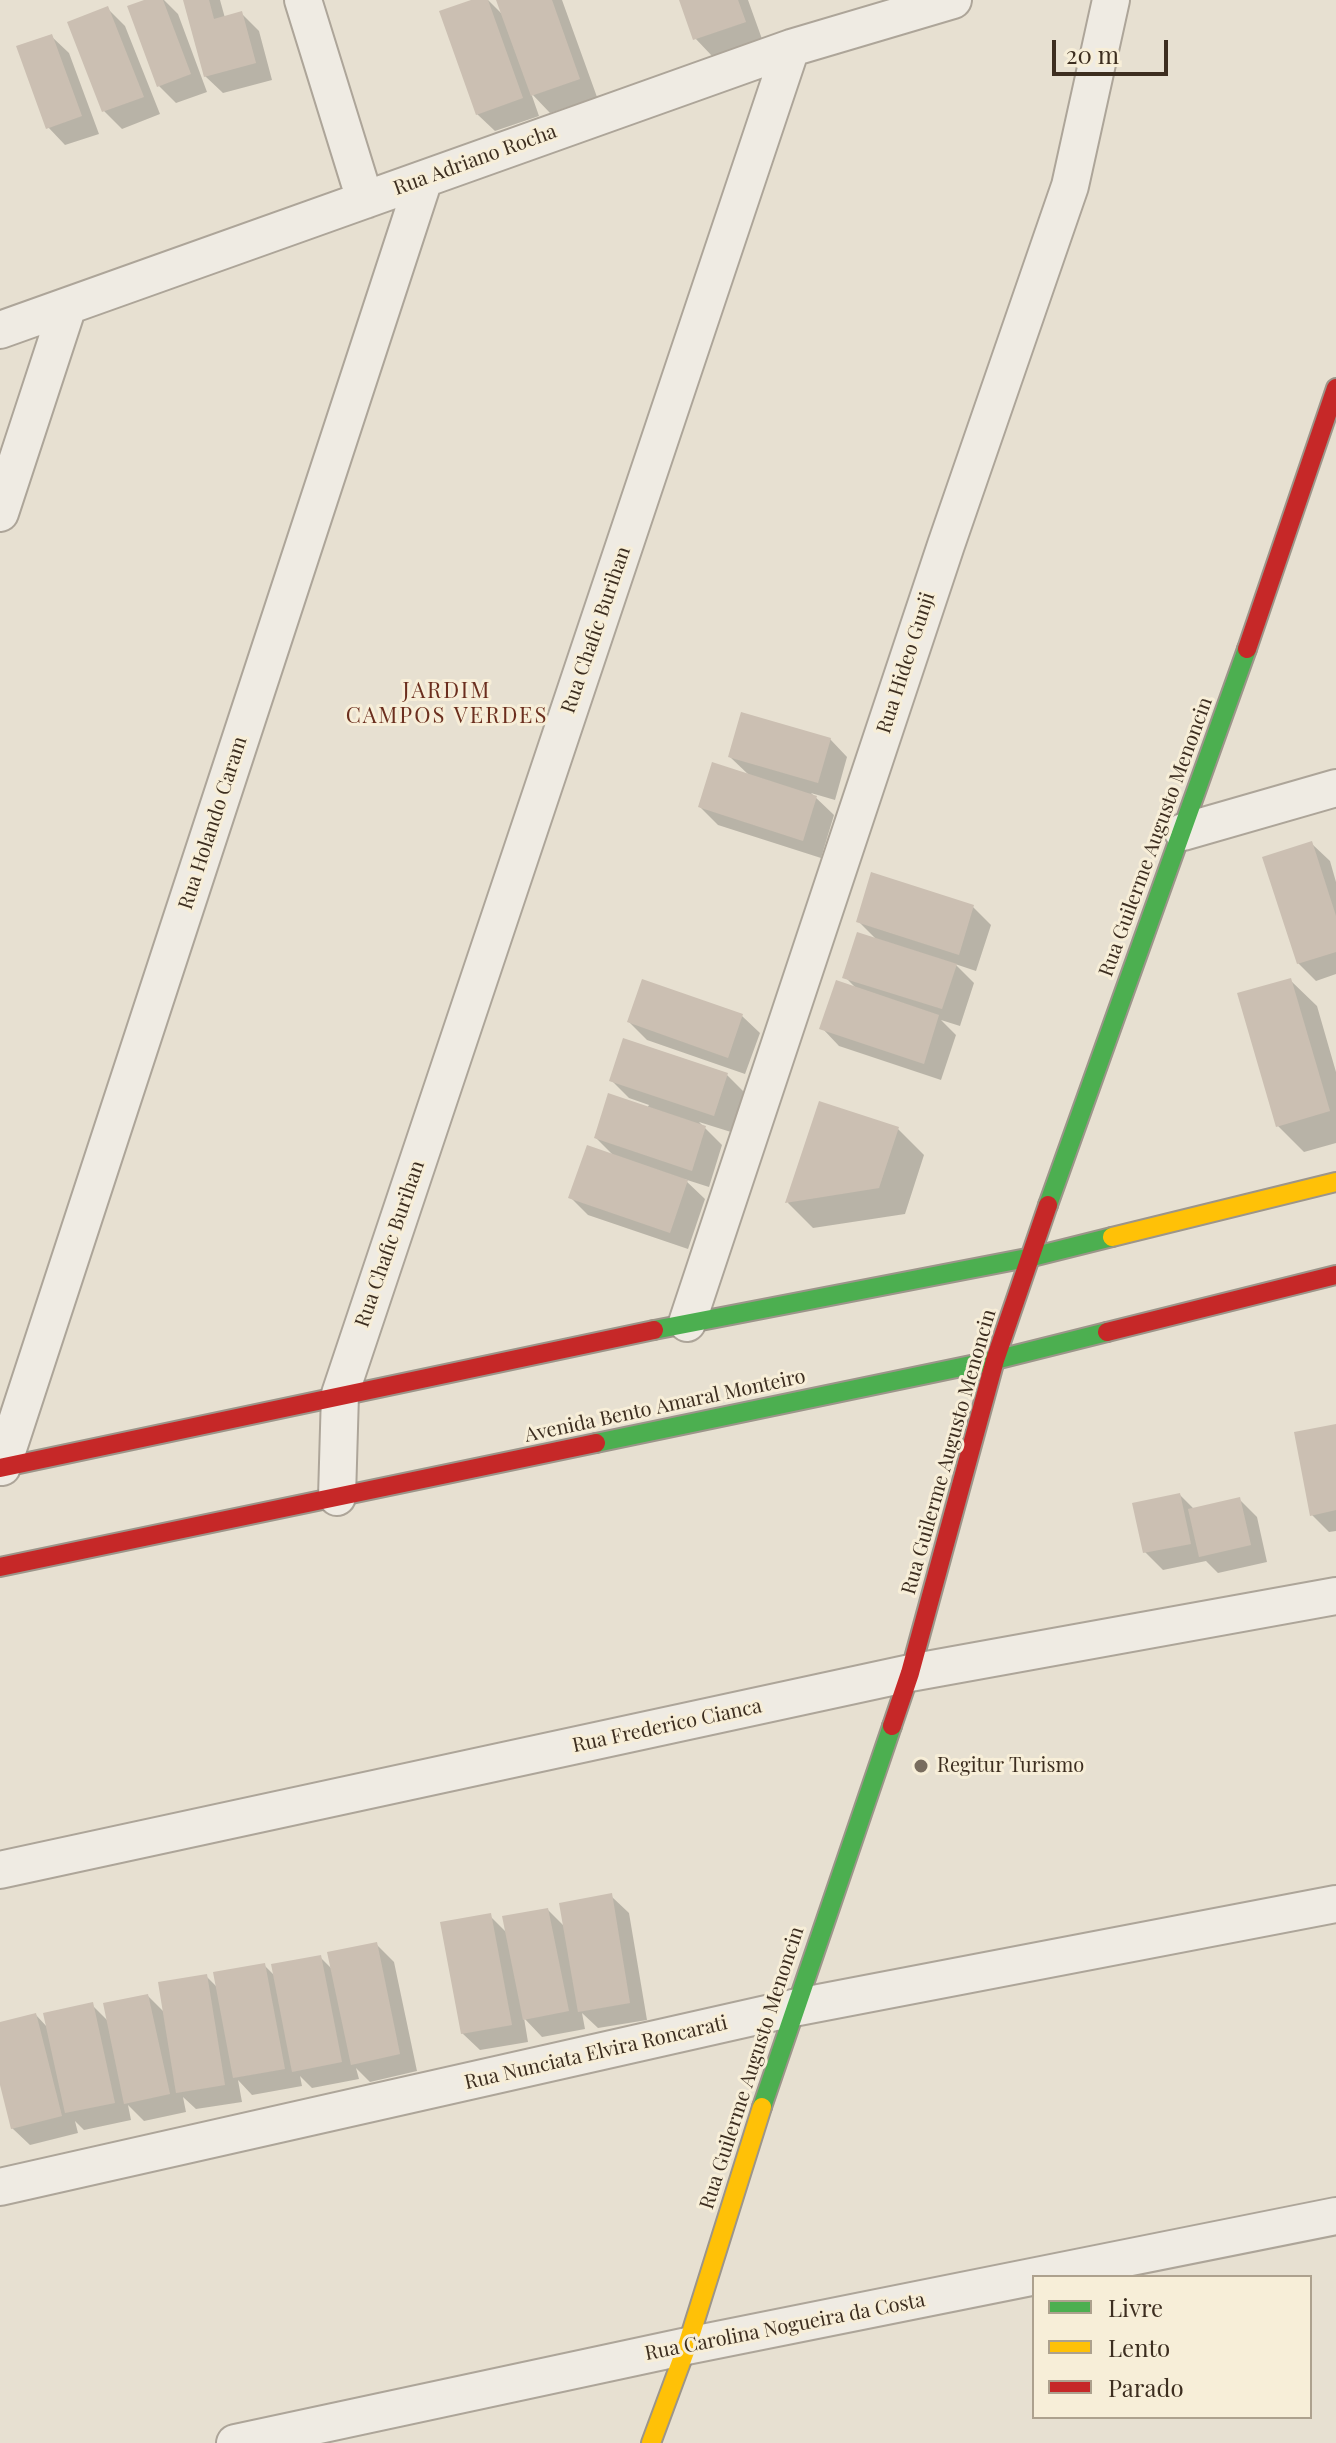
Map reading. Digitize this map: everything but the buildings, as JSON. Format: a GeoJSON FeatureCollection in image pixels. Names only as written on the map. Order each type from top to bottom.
{"type":"FeatureCollection","features":[{"type":"Feature","properties":{"kind":"street"},"geometry":{"type":"LineString","coordinates":[[303,0],[365,200]]}},
{"type":"Feature","properties":{"kind":"street","name":"Rua Adriano Rocha"},"geometry":{"type":"LineString","coordinates":[[0,330],[791,48],[953,0]]}},
{"type":"Feature","properties":{"kind":"street","name":"Rua Hideo Gunji"},"geometry":{"type":"LineString","coordinates":[[687,1323],[946,545],[1070,186],[1111,0]]}},
{"type":"Feature","properties":{"kind":"street","name":"Rua Chafic Burihan"},"geometry":{"type":"LineString","coordinates":[[337,1497],[340,1394],[791,48]]}},
{"type":"Feature","properties":{"kind":"street","name":"Rua Holando Caram"},"geometry":{"type":"LineString","coordinates":[[1,1467],[424,179]]}},
{"type":"Feature","properties":{"kind":"street"},"geometry":{"type":"LineString","coordinates":[[0,513],[68,306]]}},
{"type":"Feature","properties":{"kind":"street","name":"Rua Guilerme Augusto Menoncin"},"geometry":{"type":"LineString","coordinates":[[651,2443],[687,2346],[793,2008],[910,1673],[995,1360],[1094,1069],[1321,478],[1336,388]]}},
{"type":"Feature","properties":{"kind":"street"},"geometry":{"type":"LineString","coordinates":[[1183,832],[1336,788]]}},
{"type":"Feature","properties":{"kind":"street"},"geometry":{"type":"LineString","coordinates":[[1,1467],[687,1323],[1032,1257],[1336,1182]]}},
{"type":"Feature","properties":{"kind":"street","name":"Avenida Bento Amaral Monteiro"},"geometry":{"type":"LineString","coordinates":[[0,1567],[995,1360],[1336,1275]]}},
{"type":"Feature","properties":{"kind":"street","name":"Rua Frederico Cianca"},"geometry":{"type":"LineString","coordinates":[[0,1870],[910,1673],[1336,1596]]}},
{"type":"Feature","properties":{"kind":"street","name":"Rua Nunciata Elvira Roncarati"},"geometry":{"type":"LineString","coordinates":[[0,2187],[793,2008],[1336,1904]]}},
{"type":"Feature","properties":{"kind":"street","name":"Rua Carolina Nogueira da Costa"},"geometry":{"type":"LineString","coordinates":[[1041,2275],[1336,2216]]}},
{"type":"Feature","properties":{"kind":"street","name":"Rua Carolina Nogueira da Costa"},"geometry":{"type":"LineString","coordinates":[[235,2443],[687,2346],[1032,2277]]}},
{"type":"Feature","properties":{"kind":"traffic: fast"},"geometry":{"type":"LineString","coordinates":[[1048,1205],[1247,649]]}},
{"type":"Feature","properties":{"kind":"traffic: fast"},"geometry":{"type":"LineString","coordinates":[[654,1330],[1032,1257],[1112,1237]]}},
{"type":"Feature","properties":{"kind":"traffic: fast"},"geometry":{"type":"LineString","coordinates":[[596,1443],[995,1360],[1107,1332]]}},
{"type":"Feature","properties":{"kind":"traffic: fast"},"geometry":{"type":"LineString","coordinates":[[762,2107],[892,1726]]}},
{"type":"Feature","properties":{"kind":"traffic: slow"},"geometry":{"type":"LineString","coordinates":[[1112,1237],[1336,1182]]}},
{"type":"Feature","properties":{"kind":"traffic: slow"},"geometry":{"type":"LineString","coordinates":[[651,2443],[687,2346],[762,2107]]}},
{"type":"Feature","properties":{"kind":"traffic: jam"},"geometry":{"type":"LineString","coordinates":[[1247,649],[1336,388]]}},
{"type":"Feature","properties":{"kind":"traffic: jam"},"geometry":{"type":"LineString","coordinates":[[892,1726],[910,1673],[995,1360],[1048,1205]]}},
{"type":"Feature","properties":{"kind":"traffic: jam"},"geometry":{"type":"LineString","coordinates":[[1107,1332],[1336,1275]]}},
{"type":"Feature","properties":{"kind":"traffic: jam"},"geometry":{"type":"LineString","coordinates":[[0,1468],[654,1330]]}},
{"type":"Feature","properties":{"kind":"traffic: jam"},"geometry":{"type":"LineString","coordinates":[[0,1567],[596,1443]]}},
{"type":"Feature","properties":{"kind":"place","name":"Regitur Turismo"},"geometry":{"type":"Point","coordinates":[921,1766]}},
{"type":"Feature","properties":{"kind":"district","name":"JARDIM CAMPOS VERDES"},"geometry":{"type":"Point","coordinates":[447,704]}}]}
